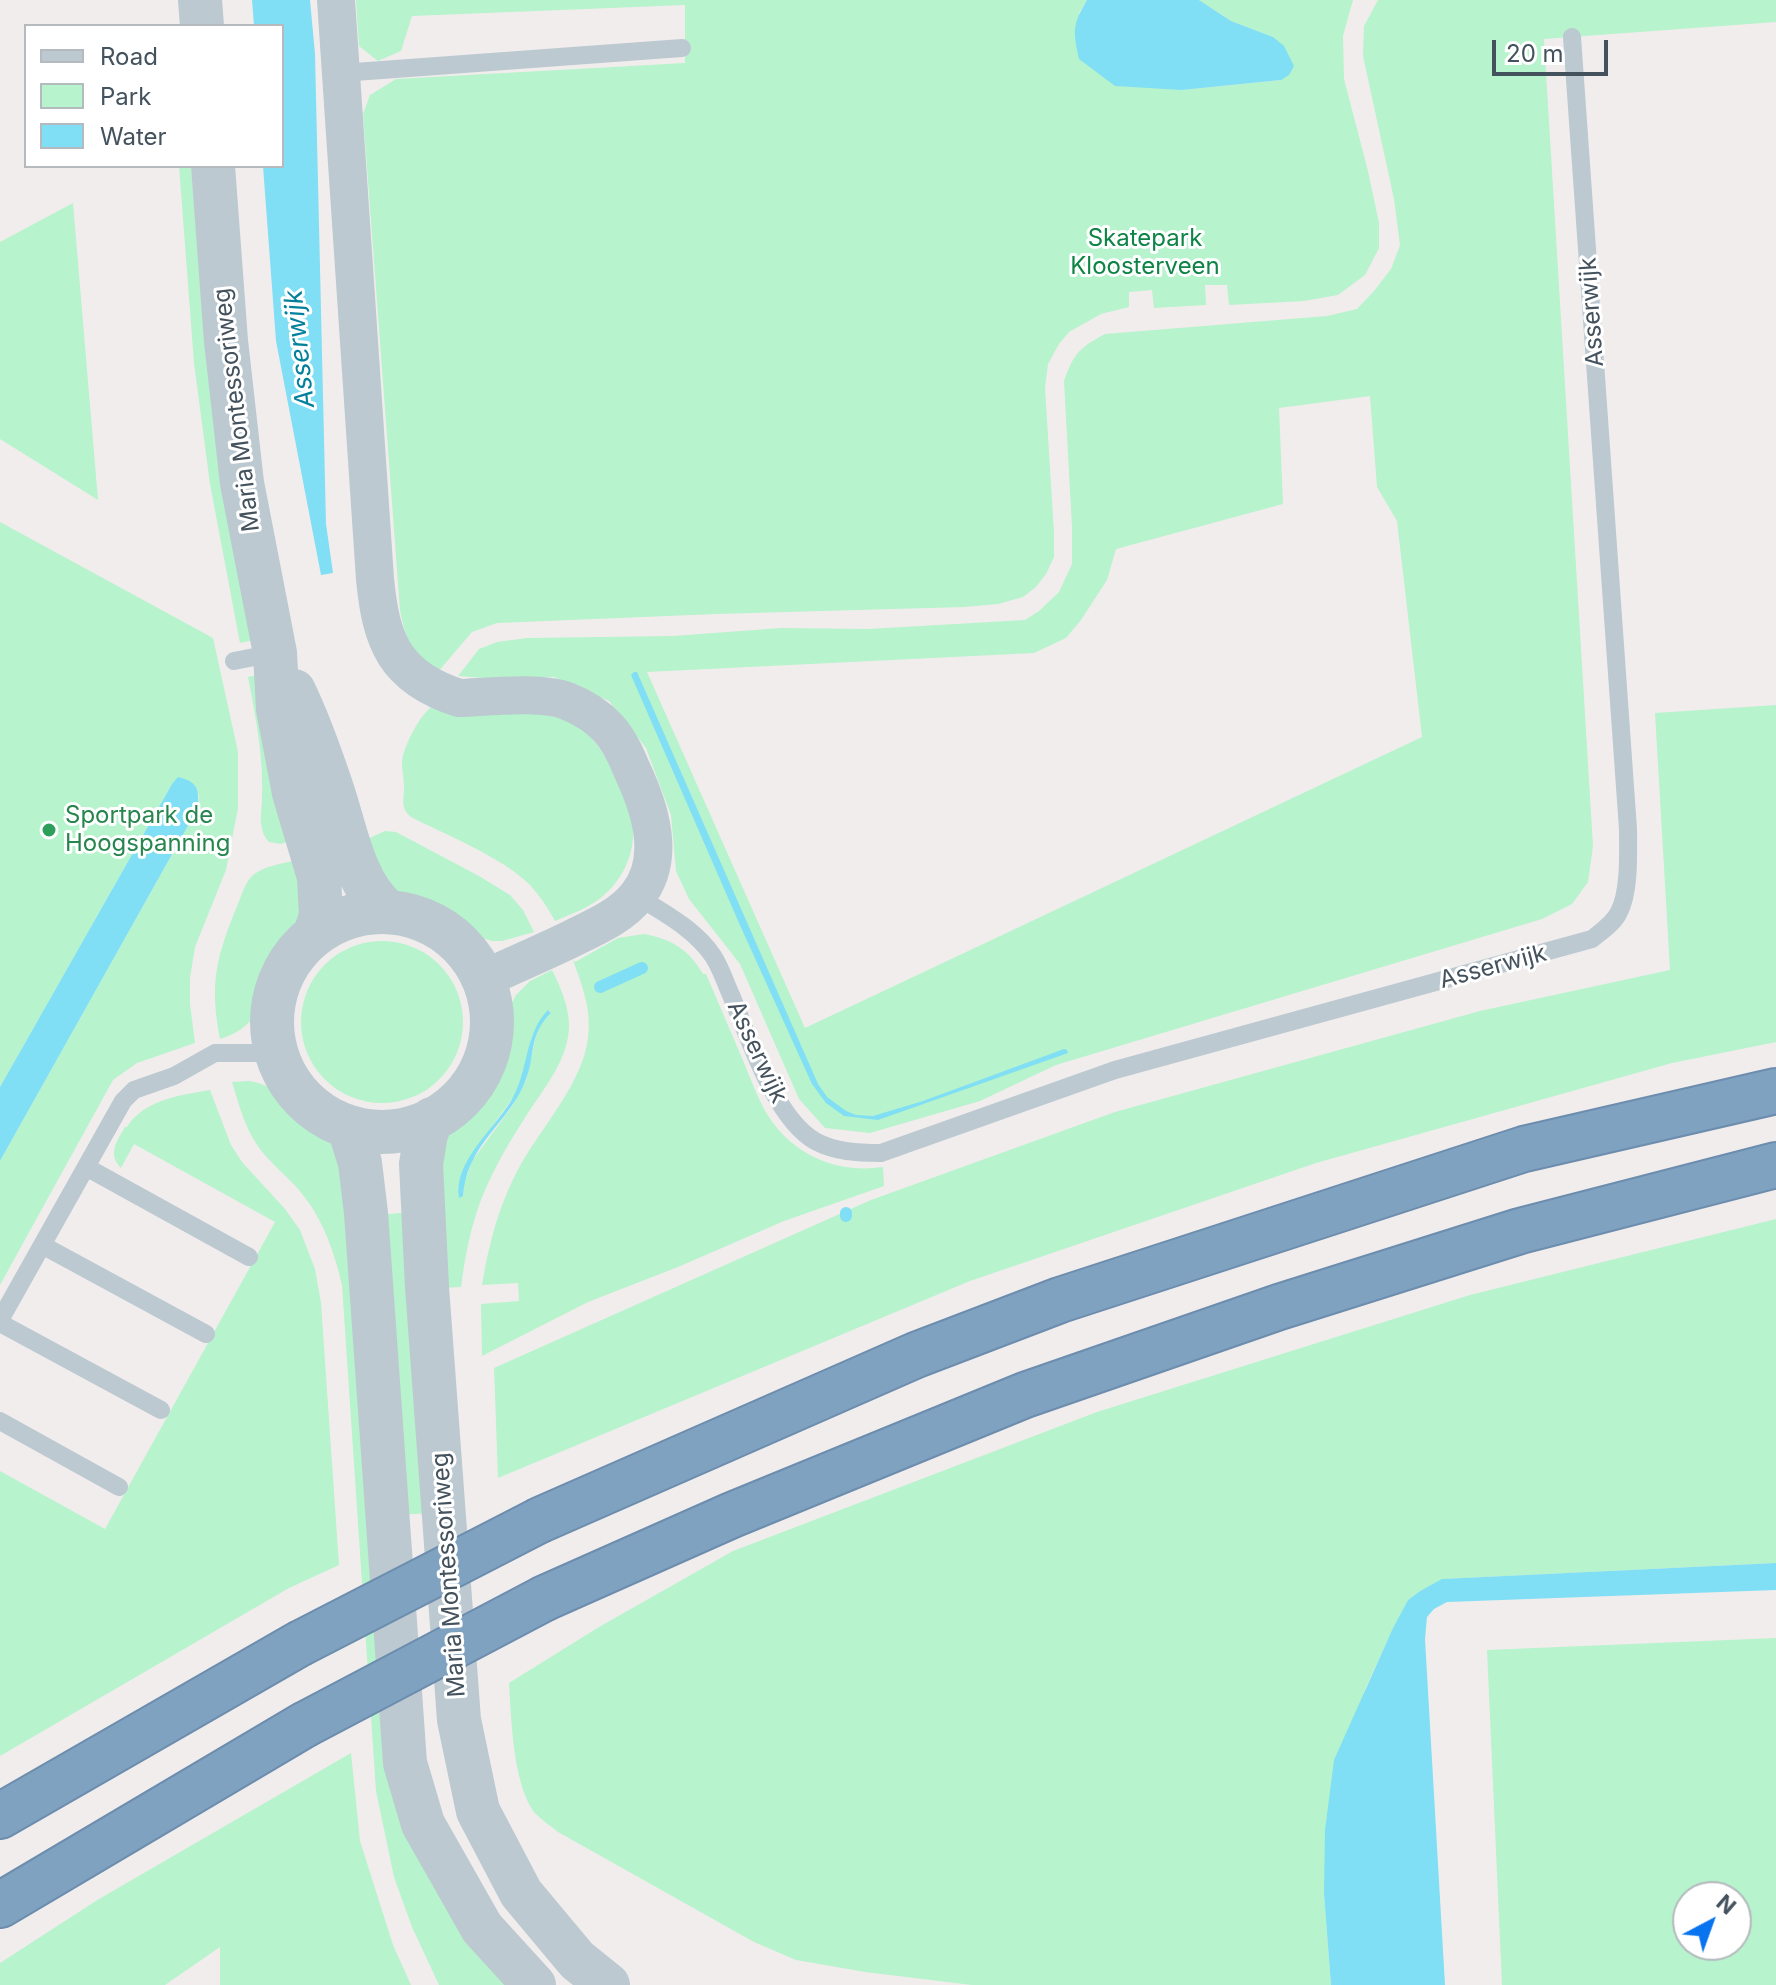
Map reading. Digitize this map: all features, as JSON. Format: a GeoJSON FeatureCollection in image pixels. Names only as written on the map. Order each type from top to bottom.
{"type":"FeatureCollection","features":[{"type":"Feature","properties":{"kind":"highway"},"geometry":{"type":"LineString","coordinates":[[0,1816],[299,1644],[540,1520],[916,1355],[1060,1300],[1524,1149],[1776,1091]]}},
{"type":"Feature","properties":{"kind":"highway"},"geometry":{"type":"LineString","coordinates":[[0,1905],[304,1725],[545,1598],[732,1515],[1025,1395],[1279,1307],[1505,1236],[1776,1165]]}},
{"type":"Feature","properties":{"kind":"street"},"geometry":{"type":"LineString","coordinates":[[200,0],[202,24]]}},
{"type":"Feature","properties":{"kind":"street"},"geometry":{"type":"LineString","coordinates":[[336,0],[375,579],[384,632],[391,648],[409,671],[445,693],[459,698],[546,697],[565,700],[589,712],[608,728],[623,749],[645,796],[651,825],[653,861],[647,880],[622,911],[603,924],[483,979]]}},
{"type":"Feature","properties":{"kind":"street","name":"Maria Montessoriweg"},"geometry":{"type":"LineString","coordinates":[[213,168],[255,657],[278,709],[294,793],[319,877],[321,916],[315,934]]}},
{"type":"Feature","properties":{"kind":"street","name":"Maria Montessoriweg"},"geometry":{"type":"LineString","coordinates":[[255,657],[301,706],[356,864],[374,900],[387,911]]}},
{"type":"Feature","properties":{"kind":"street"},"geometry":{"type":"LineString","coordinates":[[387,911],[417,918],[445,932],[474,961],[489,999],[490,1039],[476,1078],[450,1108],[413,1127],[370,1131],[349,1127],[329,1118],[295,1090],[276,1051],[272,1014],[274,996],[289,961],[315,934],[349,916],[387,911]]}},
{"type":"Feature","properties":{"kind":"street","name":"Maria Montessoriweg"},"geometry":{"type":"LineString","coordinates":[[432,1119],[421,1164],[422,1195],[459,1720],[478,1811],[521,1893],[577,1960],[608,1985]]}},
{"type":"Feature","properties":{"kind":"street"},"geometry":{"type":"LineString","coordinates":[[349,1127],[360,1163],[366,1213],[405,1763],[423,1824],[447,1868],[482,1928],[534,1985]]}},
{"type":"Feature","properties":{"kind":"lane","name":"Asserwijk"},"geometry":{"type":"LineString","coordinates":[[637,896],[699,939],[714,958],[770,1085],[799,1130],[816,1142],[858,1153],[881,1153],[1115,1070],[1592,939],[1608,927],[1619,912],[1625,895],[1628,829],[1572,37]]}},
{"type":"Feature","properties":{"kind":"lane"},"geometry":{"type":"LineString","coordinates":[[341,73],[682,48]]}},
{"type":"Feature","properties":{"kind":"lane"},"geometry":{"type":"LineString","coordinates":[[161,1410],[0,1322],[123,1101],[134,1090],[174,1076],[215,1053],[276,1051]]}},
{"type":"Feature","properties":{"kind":"lane"},"geometry":{"type":"LineString","coordinates":[[86,1167],[249,1257]]}},
{"type":"Feature","properties":{"kind":"lane"},"geometry":{"type":"LineString","coordinates":[[42,1245],[206,1334]]}},
{"type":"Feature","properties":{"kind":"lane"},"geometry":{"type":"LineString","coordinates":[[0,1421],[119,1487]]}},
{"type":"Feature","properties":{"kind":"green space","name":"Skatepark Kloosterveen"},"geometry":{"type":"Polygon","coordinates":[[[356,0],[1087,0],[1079,13],[1182,90],[1281,80],[1273,37],[1231,21],[1199,0],[1353,0],[1343,36],[1344,79],[1379,223],[1379,248],[1365,275],[1338,295],[1304,301],[1229,305],[1227,285],[1205,285],[1206,305],[1154,308],[1152,290],[1129,292],[1129,307],[1101,314],[1069,332],[1048,364],[1045,388],[1054,557],[1036,587],[1023,597],[998,604],[964,607],[497,623],[472,632],[437,673],[411,646],[400,610],[363,114],[370,95],[396,79],[685,63],[685,5],[412,16],[401,51],[378,61],[359,46],[356,0]]]}},
{"type":"Feature","properties":{"kind":"green space"},"geometry":{"type":"Polygon","coordinates":[[[1378,0],[1776,0],[1776,22],[1544,39],[1593,846],[1588,882],[1572,904],[1542,919],[1056,1065],[980,1101],[870,1133],[825,1128],[799,1099],[740,964],[689,899],[676,871],[671,815],[646,748],[609,701],[554,677],[497,679],[458,676],[479,649],[497,642],[527,638],[673,636],[781,628],[868,629],[1025,620],[1039,611],[1059,592],[1072,564],[1064,381],[1071,364],[1083,348],[1105,334],[1327,316],[1357,309],[1391,269],[1400,245],[1394,199],[1363,56],[1364,26],[1378,0]],[[1370,396],[1279,408],[1283,504],[1116,549],[1107,580],[1081,620],[1066,638],[1034,653],[647,672],[805,1028],[1422,737],[1397,521],[1377,487],[1370,396]]]}},
{"type":"Feature","properties":{"kind":"green space"},"geometry":{"type":"Polygon","coordinates":[[[179,168],[191,168],[207,366],[254,640],[240,643],[210,484],[194,363],[179,168]]]}},
{"type":"Feature","properties":{"kind":"green space"},"geometry":{"type":"Polygon","coordinates":[[[73,203],[98,500],[0,439],[0,242],[73,203]]]}},
{"type":"Feature","properties":{"kind":"green space"},"geometry":{"type":"Polygon","coordinates":[[[0,522],[213,638],[238,752],[238,808],[226,870],[195,947],[190,1004],[195,1043],[137,1063],[113,1080],[0,1285],[0,1161],[198,808],[199,795],[172,784],[0,1087],[0,522]]]}},
{"type":"Feature","properties":{"kind":"green space"},"geometry":{"type":"Polygon","coordinates":[[[261,674],[297,839],[281,844],[269,842],[261,822],[261,754],[248,677],[261,674]]]}},
{"type":"Feature","properties":{"kind":"green space"},"geometry":{"type":"Polygon","coordinates":[[[1776,705],[1776,1042],[1672,1063],[1316,1163],[970,1281],[498,1478],[494,1368],[871,1200],[1115,1112],[1480,1011],[1670,970],[1655,713],[1776,705]]]}},
{"type":"Feature","properties":{"kind":"green space"},"geometry":{"type":"Polygon","coordinates":[[[433,706],[551,716],[575,725],[595,742],[626,799],[633,831],[626,867],[603,896],[555,921],[530,885],[505,865],[411,817],[403,804],[403,756],[418,723],[433,706]]]}},
{"type":"Feature","properties":{"kind":"green space"},"geometry":{"type":"Polygon","coordinates":[[[385,831],[396,832],[510,895],[523,910],[534,932],[492,941],[475,936],[445,916],[394,891],[361,842],[385,831]]]}},
{"type":"Feature","properties":{"kind":"green space"},"geometry":{"type":"Polygon","coordinates":[[[303,859],[295,937],[276,964],[252,1018],[235,1033],[220,1039],[215,1004],[216,974],[223,945],[244,889],[251,877],[262,870],[303,859]]]}},
{"type":"Feature","properties":{"kind":"green space"},"geometry":{"type":"Polygon","coordinates":[[[644,934],[679,947],[706,974],[760,1101],[789,1141],[833,1164],[883,1167],[884,1186],[784,1221],[588,1302],[482,1356],[481,1304],[519,1301],[518,1283],[482,1285],[502,1207],[522,1162],[571,1086],[585,1054],[589,1017],[573,960],[575,962],[618,938],[644,934]]]}},
{"type":"Feature","properties":{"kind":"green space"},"geometry":{"type":"Polygon","coordinates":[[[382,941],[413,947],[439,965],[457,991],[463,1022],[457,1053],[439,1079],[413,1097],[382,1103],[351,1097],[325,1079],[307,1053],[301,1022],[307,991],[325,965],[351,947],[382,941]]]}},
{"type":"Feature","properties":{"kind":"green space"},"geometry":{"type":"Polygon","coordinates":[[[552,970],[568,1016],[565,1048],[555,1072],[508,1145],[486,1188],[472,1230],[461,1287],[439,1288],[431,1177],[446,1130],[486,1082],[494,1067],[506,1014],[516,995],[530,981],[552,970]],[[549,1010],[532,1036],[515,1095],[469,1158],[460,1179],[463,1196],[472,1161],[513,1105],[526,1081],[538,1027],[551,1013],[549,1010]]]}},
{"type":"Feature","properties":{"kind":"green space"},"geometry":{"type":"Polygon","coordinates":[[[250,1081],[275,1090],[296,1104],[337,1140],[343,1150],[391,1742],[518,1985],[439,1985],[412,1927],[394,1877],[376,1791],[342,1285],[331,1247],[314,1211],[264,1153],[247,1126],[232,1082],[250,1081]]]}},
{"type":"Feature","properties":{"kind":"green space"},"geometry":{"type":"Polygon","coordinates":[[[210,1090],[231,1145],[300,1230],[315,1269],[321,1303],[339,1565],[289,1588],[0,1756],[0,1471],[105,1529],[275,1222],[134,1144],[121,1168],[117,1163],[114,1153],[119,1137],[134,1118],[164,1100],[210,1090]]]}},
{"type":"Feature","properties":{"kind":"green space"},"geometry":{"type":"Polygon","coordinates":[[[412,1212],[432,1513],[397,1515],[377,1215],[412,1212]]]}},
{"type":"Feature","properties":{"kind":"green space"},"geometry":{"type":"Polygon","coordinates":[[[1776,1219],[1776,1563],[1443,1579],[1408,1600],[1365,1689],[1324,1894],[1331,1985],[972,1985],[796,1960],[754,1942],[558,1832],[536,1815],[527,1800],[514,1750],[509,1683],[599,1627],[733,1551],[1097,1412],[1470,1295],[1776,1219]]]}},
{"type":"Feature","properties":{"kind":"green space"},"geometry":{"type":"Polygon","coordinates":[[[1776,1638],[1776,1985],[1502,1985],[1487,1650],[1776,1638]]]}},
{"type":"Feature","properties":{"kind":"green space"},"geometry":{"type":"Polygon","coordinates":[[[351,1753],[360,1841],[393,1945],[411,1985],[220,1985],[220,1947],[165,1985],[0,1985],[0,1963],[99,1899],[351,1753]]]}},
{"type":"Feature","properties":{"kind":"water"},"geometry":{"type":"Polygon","coordinates":[[[252,0],[310,0],[315,54],[326,524],[333,573],[321,575],[276,341],[263,168],[284,168],[284,24],[254,24],[252,0]]]}},
{"type":"Feature","properties":{"kind":"water"},"geometry":{"type":"Polygon","coordinates":[[[1087,0],[1199,0],[1231,21],[1273,37],[1284,46],[1294,66],[1289,75],[1281,80],[1182,90],[1115,86],[1079,59],[1075,28],[1087,0]]]}},
{"type":"Feature","properties":{"kind":"water"},"geometry":{"type":"Polygon","coordinates":[[[637,672],[818,1084],[827,1097],[846,1111],[873,1116],[1064,1049],[1068,1053],[878,1120],[844,1116],[826,1103],[812,1084],[739,923],[631,675],[637,672]]]}},
{"type":"Feature","properties":{"kind":"water"},"geometry":{"type":"Polygon","coordinates":[[[178,777],[196,787],[198,808],[0,1161],[0,1087],[178,777]]]}},
{"type":"Feature","properties":{"kind":"water"},"geometry":{"type":"Polygon","coordinates":[[[548,1010],[551,1013],[539,1029],[520,1093],[479,1150],[467,1173],[463,1196],[459,1198],[462,1172],[468,1159],[511,1101],[521,1078],[530,1041],[548,1010]]]}},
{"type":"Feature","properties":{"kind":"water"},"geometry":{"type":"Polygon","coordinates":[[[1776,1563],[1776,1590],[1447,1602],[1434,1609],[1427,1617],[1425,1639],[1445,1985],[1331,1985],[1324,1894],[1325,1830],[1334,1760],[1408,1600],[1442,1579],[1776,1563]]]}},
{"type":"Feature","properties":{"kind":"waterway"},"geometry":{"type":"LineString","coordinates":[[600,987],[642,968]]}},
{"type":"Feature","properties":{"kind":"place","name":"Sportpark de Hoogspanning"},"geometry":{"type":"Point","coordinates":[49,830]}}]}
